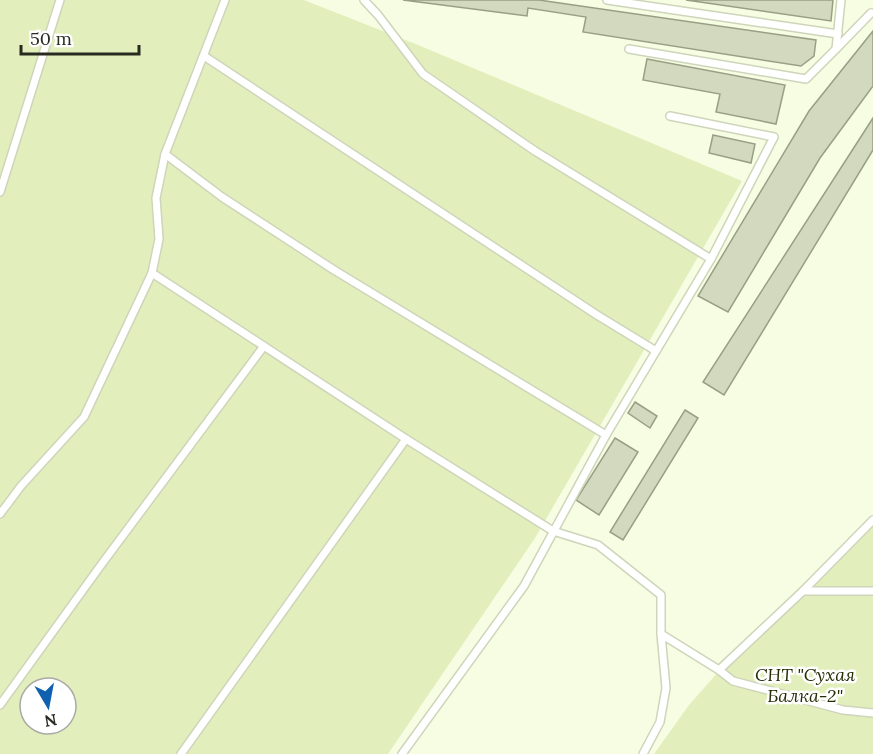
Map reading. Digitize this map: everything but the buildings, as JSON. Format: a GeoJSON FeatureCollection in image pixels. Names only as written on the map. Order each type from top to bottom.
{"type":"FeatureCollection","features":[{"type":"Feature","properties":{"kind":"lane"},"geometry":{"type":"LineString","coordinates":[[0,192],[60,0]]}},
{"type":"Feature","properties":{"kind":"lane"},"geometry":{"type":"LineString","coordinates":[[0,514],[21,486],[84,417],[152,273],[159,239],[156,198],[165,154],[225,0]]}},
{"type":"Feature","properties":{"kind":"lane"},"geometry":{"type":"LineString","coordinates":[[364,0],[423,74],[535,151],[711,259]]}},
{"type":"Feature","properties":{"kind":"lane"},"geometry":{"type":"LineString","coordinates":[[607,0],[838,34]]}},
{"type":"Feature","properties":{"kind":"lane"},"geometry":{"type":"LineString","coordinates":[[836,50],[841,0]]}},
{"type":"Feature","properties":{"kind":"lane"},"geometry":{"type":"LineString","coordinates":[[629,49],[806,80],[871,13]]}},
{"type":"Feature","properties":{"kind":"lane"},"geometry":{"type":"LineString","coordinates":[[204,56],[597,315],[656,351]]}},
{"type":"Feature","properties":{"kind":"lane"},"geometry":{"type":"LineString","coordinates":[[402,754],[524,586],[606,435],[711,259],[774,138],[670,116]]}},
{"type":"Feature","properties":{"kind":"lane"},"geometry":{"type":"LineString","coordinates":[[165,154],[222,197],[334,270],[606,435]]}},
{"type":"Feature","properties":{"kind":"lane"},"geometry":{"type":"LineString","coordinates":[[152,273],[406,439],[553,531],[598,545],[661,595],[661,634],[666,688],[660,722],[643,754]]}},
{"type":"Feature","properties":{"kind":"lane"},"geometry":{"type":"LineString","coordinates":[[0,705],[108,555],[264,346]]}},
{"type":"Feature","properties":{"kind":"lane"},"geometry":{"type":"LineString","coordinates":[[181,754],[406,439]]}},
{"type":"Feature","properties":{"kind":"lane"},"geometry":{"type":"LineString","coordinates":[[720,670],[873,520]]}},
{"type":"Feature","properties":{"kind":"lane"},"geometry":{"type":"LineString","coordinates":[[803,591],[873,591]]}},
{"type":"Feature","properties":{"kind":"lane"},"geometry":{"type":"LineString","coordinates":[[661,634],[720,670],[733,681],[843,710],[873,712]]}},
{"type":"Feature","properties":{"kind":"green space"},"geometry":{"type":"Polygon","coordinates":[[[0,0],[304,0],[418,45],[742,181],[535,538],[388,754],[0,754],[0,0]]]}},
{"type":"Feature","properties":{"kind":"green space","name":"СНТ \"Сухая Балка-2\""},"geometry":{"type":"Polygon","coordinates":[[[873,520],[873,754],[654,754],[689,705],[719,671],[873,520]]]}}]}
